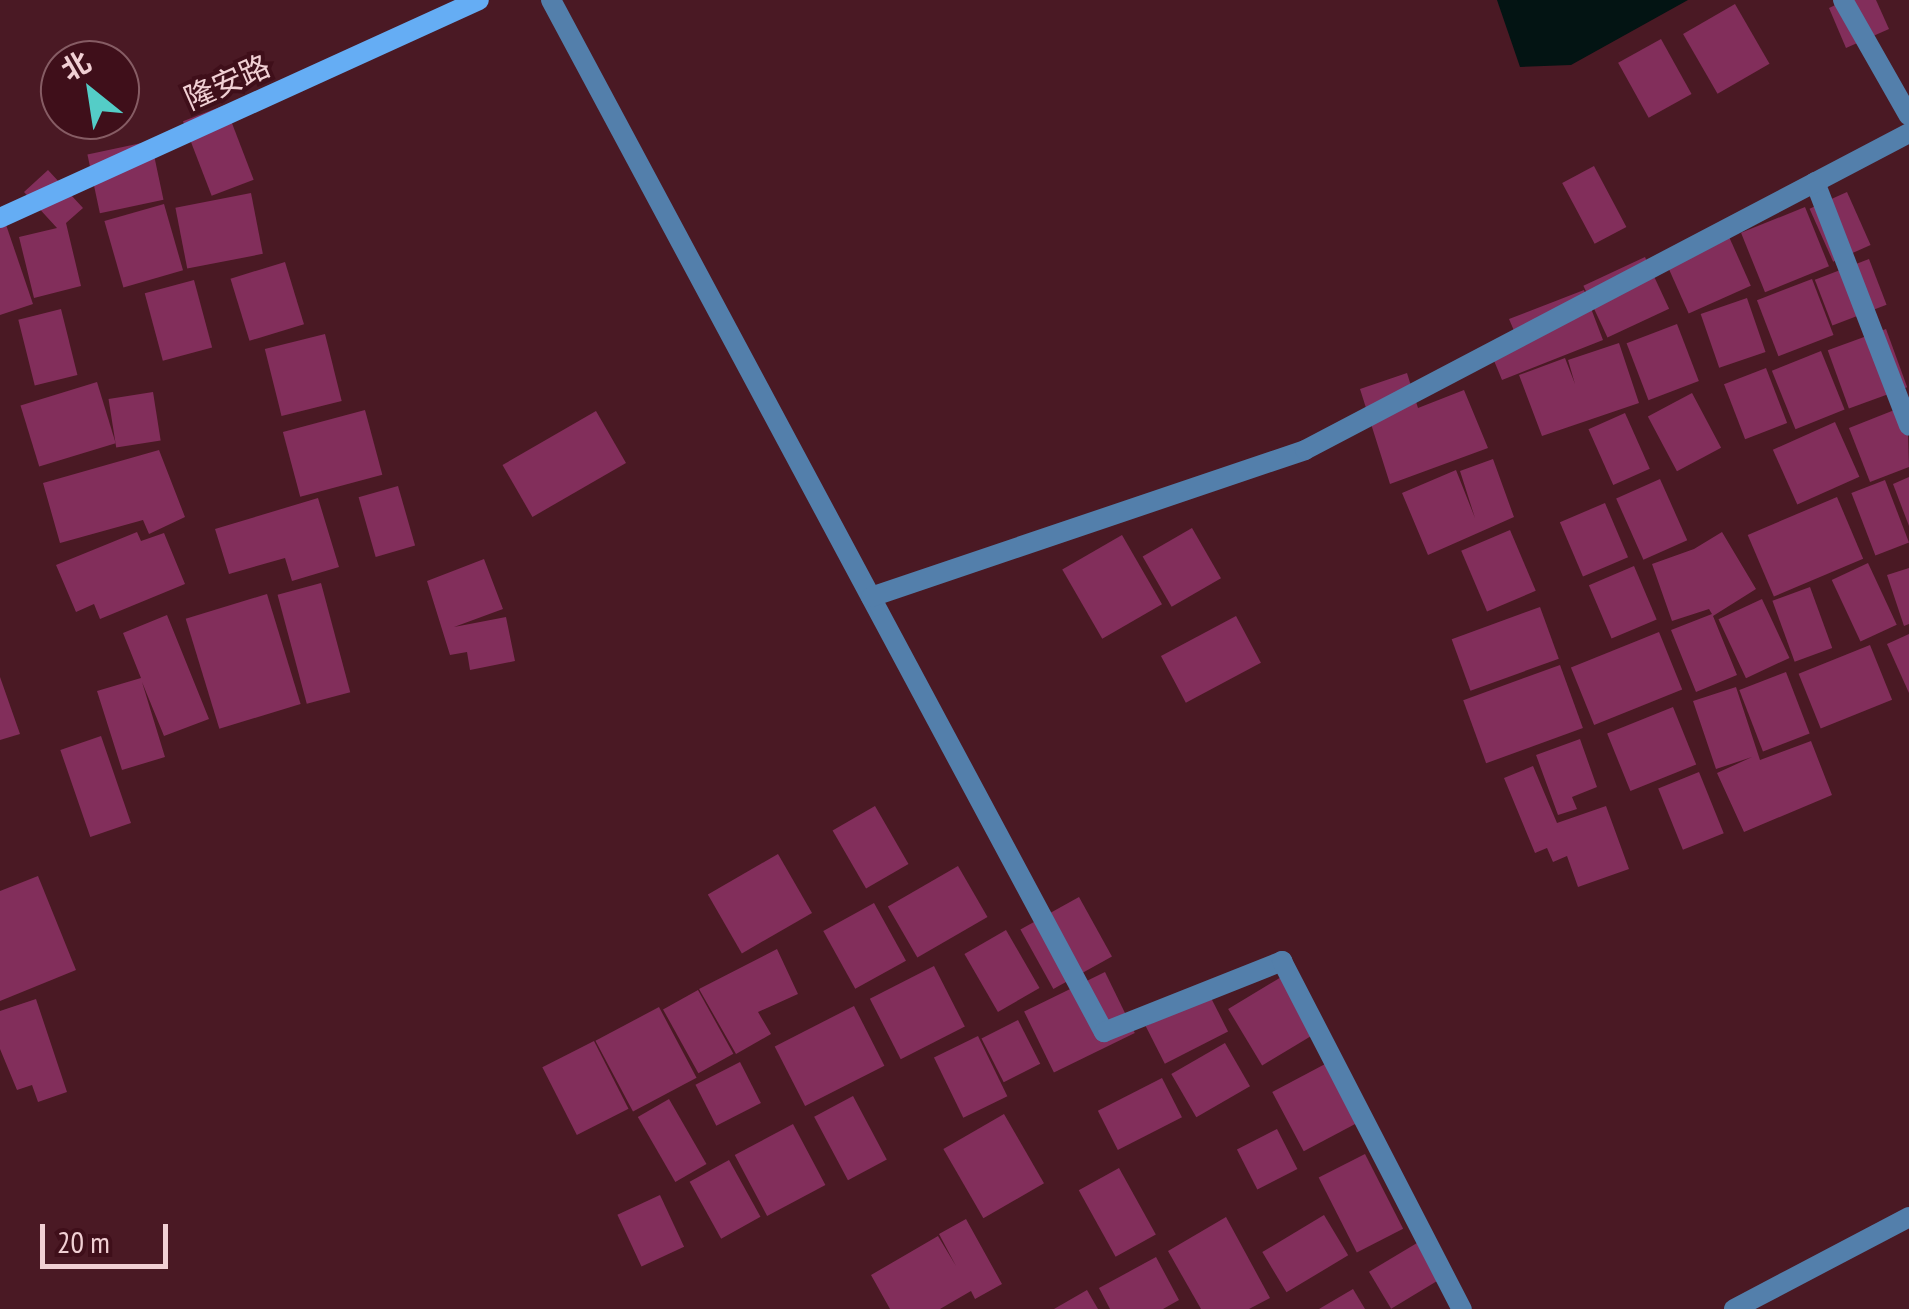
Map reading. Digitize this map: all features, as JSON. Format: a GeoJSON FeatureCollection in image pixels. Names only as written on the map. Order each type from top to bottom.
{"type":"FeatureCollection","features":[{"type":"Feature","properties":{"kind":"street","name":"隆安路"},"geometry":{"type":"LineString","coordinates":[[0,218],[479,0]]}},
{"type":"Feature","properties":{"kind":"street"},"geometry":{"type":"LineString","coordinates":[[551,0],[1104,1032],[1282,961],[1462,1309]]}},
{"type":"Feature","properties":{"kind":"street"},"geometry":{"type":"LineString","coordinates":[[1844,0],[1909,116]]}},
{"type":"Feature","properties":{"kind":"street"},"geometry":{"type":"LineString","coordinates":[[871,597],[1305,450],[1909,133]]}},
{"type":"Feature","properties":{"kind":"street"},"geometry":{"type":"LineString","coordinates":[[1815,182],[1909,425]]}},
{"type":"Feature","properties":{"kind":"street"},"geometry":{"type":"LineString","coordinates":[[1734,1309],[1909,1217]]}},
{"type":"Feature","properties":{"kind":"shaded area"},"geometry":{"type":"Polygon","coordinates":[[[1497,0],[1688,0],[1571,65],[1520,67],[1497,0]]]}},
{"type":"Feature","properties":{"kind":"building"},"geometry":{"type":"Polygon","coordinates":[[[1846,0],[1876,0],[1889,29],[1846,48],[1829,8],[1846,0]]]}},
{"type":"Feature","properties":{"kind":"building"},"geometry":{"type":"Polygon","coordinates":[[[1735,4],[1770,64],[1718,94],[1683,34],[1735,4]]]}},
{"type":"Feature","properties":{"kind":"building"},"geometry":{"type":"Polygon","coordinates":[[[1661,39],[1692,94],[1649,118],[1618,63],[1661,39]]]}},
{"type":"Feature","properties":{"kind":"building"},"geometry":{"type":"Polygon","coordinates":[[[225,105],[254,180],[212,196],[183,121],[225,105]]]}},
{"type":"Feature","properties":{"kind":"building"},"geometry":{"type":"Polygon","coordinates":[[[151,141],[163,200],[100,213],[87,155],[151,141]]]}},
{"type":"Feature","properties":{"kind":"building"},"geometry":{"type":"Polygon","coordinates":[[[1594,166],[1626,227],[1595,244],[1562,183],[1594,166]]]}},
{"type":"Feature","properties":{"kind":"building"},"geometry":{"type":"Polygon","coordinates":[[[48,170],[83,208],[66,223],[81,286],[34,298],[19,237],[57,228],[24,192],[48,170]]]}},
{"type":"Feature","properties":{"kind":"building"},"geometry":{"type":"Polygon","coordinates":[[[1847,192],[1871,245],[1833,262],[1810,209],[1847,192]]]}},
{"type":"Feature","properties":{"kind":"building"},"geometry":{"type":"Polygon","coordinates":[[[251,193],[263,254],[187,269],[175,208],[251,193]]]}},
{"type":"Feature","properties":{"kind":"building"},"geometry":{"type":"Polygon","coordinates":[[[164,204],[183,270],[123,287],[104,221],[164,204]]]}},
{"type":"Feature","properties":{"kind":"building"},"geometry":{"type":"Polygon","coordinates":[[[0,207],[33,304],[0,315],[0,207]]]}},
{"type":"Feature","properties":{"kind":"building"},"geometry":{"type":"Polygon","coordinates":[[[1805,207],[1829,266],[1765,292],[1741,233],[1805,207]]]}},
{"type":"Feature","properties":{"kind":"building"},"geometry":{"type":"Polygon","coordinates":[[[1726,230],[1751,286],[1689,313],[1664,258],[1726,230]]]}},
{"type":"Feature","properties":{"kind":"building"},"geometry":{"type":"Polygon","coordinates":[[[1645,257],[1669,309],[1607,337],[1583,286],[1645,257]]]}},
{"type":"Feature","properties":{"kind":"building"},"geometry":{"type":"Polygon","coordinates":[[[1869,259],[1887,305],[1832,326],[1815,280],[1869,259]]]}},
{"type":"Feature","properties":{"kind":"building"},"geometry":{"type":"Polygon","coordinates":[[[285,262],[304,324],[249,341],[230,279],[285,262]]]}},
{"type":"Feature","properties":{"kind":"building"},"geometry":{"type":"Polygon","coordinates":[[[1812,279],[1834,335],[1778,356],[1757,300],[1812,279]]]}},
{"type":"Feature","properties":{"kind":"building"},"geometry":{"type":"Polygon","coordinates":[[[194,280],[212,348],[163,361],[145,293],[194,280]]]}},
{"type":"Feature","properties":{"kind":"building"},"geometry":{"type":"Polygon","coordinates":[[[1584,290],[1603,340],[1502,380],[1490,351],[1518,340],[1509,319],[1584,290]]]}},
{"type":"Feature","properties":{"kind":"building"},"geometry":{"type":"Polygon","coordinates":[[[1747,298],[1766,352],[1719,368],[1701,314],[1747,298]]]}},
{"type":"Feature","properties":{"kind":"building"},"geometry":{"type":"Polygon","coordinates":[[[61,309],[77,375],[35,386],[18,320],[61,309]]]}},
{"type":"Feature","properties":{"kind":"building"},"geometry":{"type":"Polygon","coordinates":[[[1677,324],[1699,381],[1648,400],[1627,343],[1677,324]]]}},
{"type":"Feature","properties":{"kind":"building"},"geometry":{"type":"Polygon","coordinates":[[[1886,329],[1907,387],[1849,408],[1828,350],[1886,329]]]}},
{"type":"Feature","properties":{"kind":"building"},"geometry":{"type":"Polygon","coordinates":[[[325,334],[342,401],[282,416],[265,349],[325,334]]]}},
{"type":"Feature","properties":{"kind":"building"},"geometry":{"type":"Polygon","coordinates":[[[1619,343],[1639,403],[1542,436],[1519,375],[1565,358],[1575,384],[1568,360],[1619,343]]]}},
{"type":"Feature","properties":{"kind":"building"},"geometry":{"type":"Polygon","coordinates":[[[1821,351],[1845,409],[1795,429],[1772,371],[1821,351]]]}},
{"type":"Feature","properties":{"kind":"building"},"geometry":{"type":"Polygon","coordinates":[[[1766,368],[1787,423],[1745,439],[1724,384],[1766,368]]]}},
{"type":"Feature","properties":{"kind":"building"},"geometry":{"type":"Polygon","coordinates":[[[1407,373],[1418,408],[1464,390],[1488,448],[1390,484],[1360,389],[1407,373]]]}},
{"type":"Feature","properties":{"kind":"building"},"geometry":{"type":"Polygon","coordinates":[[[97,382],[116,443],[39,467],[20,405],[97,382]]]}},
{"type":"Feature","properties":{"kind":"building"},"geometry":{"type":"Polygon","coordinates":[[[153,392],[161,440],[116,447],[109,399],[153,392]]]}},
{"type":"Feature","properties":{"kind":"building"},"geometry":{"type":"Polygon","coordinates":[[[1692,393],[1721,448],[1677,471],[1648,416],[1692,393]]]}},
{"type":"Feature","properties":{"kind":"building"},"geometry":{"type":"Polygon","coordinates":[[[1907,405],[1909,467],[1870,482],[1849,428],[1907,405]]]}},
{"type":"Feature","properties":{"kind":"building"},"geometry":{"type":"Polygon","coordinates":[[[365,410],[382,475],[300,497],[283,432],[365,410]]]}},
{"type":"Feature","properties":{"kind":"building"},"geometry":{"type":"Polygon","coordinates":[[[596,411],[626,463],[532,517],[502,465],[596,411]]]}},
{"type":"Feature","properties":{"kind":"building"},"geometry":{"type":"Polygon","coordinates":[[[1625,413],[1650,469],[1613,485],[1588,429],[1625,413]]]}},
{"type":"Feature","properties":{"kind":"building"},"geometry":{"type":"Polygon","coordinates":[[[1835,422],[1859,477],[1797,504],[1773,450],[1835,422]]]}},
{"type":"Feature","properties":{"kind":"building"},"geometry":{"type":"Polygon","coordinates":[[[159,450],[185,517],[149,534],[143,520],[60,543],[43,483],[159,450]]]}},
{"type":"Feature","properties":{"kind":"building"},"geometry":{"type":"Polygon","coordinates":[[[1493,459],[1514,517],[1428,555],[1402,493],[1456,470],[1475,518],[1460,471],[1493,459]]]}},
{"type":"Feature","properties":{"kind":"building"},"geometry":{"type":"Polygon","coordinates":[[[1909,477],[1909,526],[1893,484],[1909,477]]]}},
{"type":"Feature","properties":{"kind":"building"},"geometry":{"type":"Polygon","coordinates":[[[1660,479],[1687,540],[1643,560],[1616,499],[1660,479]]]}},
{"type":"Feature","properties":{"kind":"building"},"geometry":{"type":"Polygon","coordinates":[[[1885,480],[1909,543],[1875,555],[1851,493],[1885,480]]]}},
{"type":"Feature","properties":{"kind":"building"},"geometry":{"type":"Polygon","coordinates":[[[398,486],[415,546],[376,557],[359,497],[398,486]]]}},
{"type":"Feature","properties":{"kind":"building"},"geometry":{"type":"Polygon","coordinates":[[[1837,497],[1863,559],[1774,597],[1748,535],[1837,497]]]}},
{"type":"Feature","properties":{"kind":"building"},"geometry":{"type":"Polygon","coordinates":[[[318,498],[339,567],[292,581],[285,558],[229,574],[215,529],[318,498]]]}},
{"type":"Feature","properties":{"kind":"building"},"geometry":{"type":"Polygon","coordinates":[[[1605,503],[1628,557],[1583,576],[1560,522],[1605,503]]]}},
{"type":"Feature","properties":{"kind":"building"},"geometry":{"type":"Polygon","coordinates":[[[1192,528],[1221,578],[1172,607],[1143,556],[1192,528]]]}},
{"type":"Feature","properties":{"kind":"building"},"geometry":{"type":"Polygon","coordinates":[[[1510,530],[1536,591],[1487,611],[1461,551],[1510,530]]]}},
{"type":"Feature","properties":{"kind":"building"},"geometry":{"type":"Polygon","coordinates":[[[137,532],[141,541],[164,533],[185,584],[100,619],[94,604],[76,612],[56,565],[137,532]]]}},
{"type":"Feature","properties":{"kind":"building"},"geometry":{"type":"Polygon","coordinates":[[[1722,532],[1756,589],[1713,616],[1737,675],[1696,692],[1671,630],[1712,614],[1709,609],[1672,621],[1652,564],[1694,549],[1722,532]]]}},
{"type":"Feature","properties":{"kind":"building"},"geometry":{"type":"Polygon","coordinates":[[[1122,535],[1162,604],[1102,639],[1062,570],[1122,535]]]}},
{"type":"Feature","properties":{"kind":"building"},"geometry":{"type":"Polygon","coordinates":[[[484,559],[503,609],[454,627],[506,617],[515,661],[470,670],[467,652],[450,655],[427,581],[484,559]]]}},
{"type":"Feature","properties":{"kind":"building"},"geometry":{"type":"Polygon","coordinates":[[[1868,563],[1897,625],[1860,642],[1832,580],[1868,563]]]}},
{"type":"Feature","properties":{"kind":"building"},"geometry":{"type":"Polygon","coordinates":[[[1634,566],[1657,619],[1612,639],[1589,585],[1634,566]]]}},
{"type":"Feature","properties":{"kind":"building"},"geometry":{"type":"Polygon","coordinates":[[[1909,568],[1909,624],[1904,626],[1887,575],[1909,568]]]}},
{"type":"Feature","properties":{"kind":"building"},"geometry":{"type":"Polygon","coordinates":[[[321,583],[350,692],[307,704],[278,595],[321,583]]]}},
{"type":"Feature","properties":{"kind":"building"},"geometry":{"type":"Polygon","coordinates":[[[1810,587],[1832,648],[1795,662],[1772,601],[1810,587]]]}},
{"type":"Feature","properties":{"kind":"building"},"geometry":{"type":"Polygon","coordinates":[[[267,594],[301,704],[219,729],[186,619],[267,594]]]}},
{"type":"Feature","properties":{"kind":"building"},"geometry":{"type":"Polygon","coordinates":[[[1762,599],[1789,658],[1746,678],[1718,619],[1762,599]]]}},
{"type":"Feature","properties":{"kind":"building"},"geometry":{"type":"Polygon","coordinates":[[[1540,607],[1559,659],[1470,691],[1452,639],[1540,607]]]}},
{"type":"Feature","properties":{"kind":"building"},"geometry":{"type":"Polygon","coordinates":[[[167,615],[209,719],[164,736],[142,682],[165,757],[122,770],[97,691],[141,678],[123,633],[167,615]]]}},
{"type":"Feature","properties":{"kind":"building"},"geometry":{"type":"Polygon","coordinates":[[[1236,616],[1261,663],[1186,703],[1161,656],[1236,616]]]}},
{"type":"Feature","properties":{"kind":"building"},"geometry":{"type":"Polygon","coordinates":[[[1659,632],[1682,689],[1594,725],[1571,668],[1659,632]]]}},
{"type":"Feature","properties":{"kind":"building"},"geometry":{"type":"Polygon","coordinates":[[[1909,634],[1909,693],[1887,644],[1909,634]]]}},
{"type":"Feature","properties":{"kind":"building"},"geometry":{"type":"Polygon","coordinates":[[[1870,645],[1892,700],[1821,729],[1799,674],[1870,645]]]}},
{"type":"Feature","properties":{"kind":"building"},"geometry":{"type":"Polygon","coordinates":[[[1560,665],[1583,728],[1486,763],[1463,700],[1560,665]]]}},
{"type":"Feature","properties":{"kind":"building"},"geometry":{"type":"Polygon","coordinates":[[[1786,672],[1810,734],[1763,752],[1739,690],[1786,672]]]}},
{"type":"Feature","properties":{"kind":"building"},"geometry":{"type":"Polygon","coordinates":[[[0,677],[20,734],[0,740],[0,677]]]}},
{"type":"Feature","properties":{"kind":"building"},"geometry":{"type":"Polygon","coordinates":[[[1736,687],[1760,760],[1811,741],[1832,795],[1744,832],[1717,773],[1752,757],[1716,769],[1693,701],[1736,687]]]}},
{"type":"Feature","properties":{"kind":"building"},"geometry":{"type":"Polygon","coordinates":[[[1673,707],[1696,764],[1630,791],[1607,734],[1673,707]]]}},
{"type":"Feature","properties":{"kind":"building"},"geometry":{"type":"Polygon","coordinates":[[[101,736],[131,823],[90,837],[60,750],[101,736]]]}},
{"type":"Feature","properties":{"kind":"building"},"geometry":{"type":"Polygon","coordinates":[[[1580,739],[1597,787],[1572,797],[1577,809],[1558,815],[1536,755],[1580,739]]]}},
{"type":"Feature","properties":{"kind":"building"},"geometry":{"type":"Polygon","coordinates":[[[1533,766],[1557,823],[1606,806],[1629,869],[1578,887],[1567,856],[1553,862],[1547,848],[1535,853],[1504,778],[1533,766]]]}},
{"type":"Feature","properties":{"kind":"building"},"geometry":{"type":"Polygon","coordinates":[[[1699,772],[1724,833],[1683,850],[1658,788],[1699,772]]]}},
{"type":"Feature","properties":{"kind":"building"},"geometry":{"type":"Polygon","coordinates":[[[875,806],[909,864],[866,889],[833,831],[875,806]]]}},
{"type":"Feature","properties":{"kind":"building"},"geometry":{"type":"Polygon","coordinates":[[[778,854],[812,913],[742,953],[708,894],[778,854]]]}},
{"type":"Feature","properties":{"kind":"building"},"geometry":{"type":"Polygon","coordinates":[[[958,866],[987,917],[917,958],[888,906],[958,866]]]}},
{"type":"Feature","properties":{"kind":"building"},"geometry":{"type":"Polygon","coordinates":[[[38,876],[76,970],[0,1001],[0,891],[38,876]]]}},
{"type":"Feature","properties":{"kind":"building"},"geometry":{"type":"Polygon","coordinates":[[[1079,897],[1112,956],[1053,989],[1020,929],[1079,897]]]}},
{"type":"Feature","properties":{"kind":"building"},"geometry":{"type":"Polygon","coordinates":[[[874,903],[906,961],[855,989],[823,931],[874,903]]]}},
{"type":"Feature","properties":{"kind":"building"},"geometry":{"type":"Polygon","coordinates":[[[1006,930],[1040,988],[998,1012],[964,954],[1006,930]]]}},
{"type":"Feature","properties":{"kind":"building"},"geometry":{"type":"Polygon","coordinates":[[[777,949],[798,994],[758,1012],[771,1034],[736,1054],[699,989],[777,949]]]}},
{"type":"Feature","properties":{"kind":"building"},"geometry":{"type":"Polygon","coordinates":[[[934,966],[965,1027],[901,1059],[870,999],[934,966]]]}},
{"type":"Feature","properties":{"kind":"building"},"geometry":{"type":"Polygon","coordinates":[[[1105,972],[1135,1033],[1054,1073],[1024,1011],[1105,972]]]}},
{"type":"Feature","properties":{"kind":"building"},"geometry":{"type":"Polygon","coordinates":[[[1283,976],[1317,1033],[1262,1066],[1228,1009],[1283,976]]]}},
{"type":"Feature","properties":{"kind":"building"},"geometry":{"type":"Polygon","coordinates":[[[698,990],[733,1054],[698,1073],[663,1009],[698,990]]]}},
{"type":"Feature","properties":{"kind":"building"},"geometry":{"type":"Polygon","coordinates":[[[1209,994],[1228,1031],[1165,1064],[1146,1026],[1209,994]]]}},
{"type":"Feature","properties":{"kind":"building"},"geometry":{"type":"Polygon","coordinates":[[[36,999],[67,1092],[38,1102],[32,1085],[17,1090],[0,1049],[0,1011],[36,999]]]}},
{"type":"Feature","properties":{"kind":"building"},"geometry":{"type":"Polygon","coordinates":[[[854,1006],[884,1066],[805,1106],[775,1046],[854,1006]]]}},
{"type":"Feature","properties":{"kind":"building"},"geometry":{"type":"Polygon","coordinates":[[[659,1007],[697,1078],[633,1111],[595,1041],[659,1007]]]}},
{"type":"Feature","properties":{"kind":"building"},"geometry":{"type":"Polygon","coordinates":[[[1018,1020],[1040,1064],[1004,1082],[981,1039],[1018,1020]]]}},
{"type":"Feature","properties":{"kind":"building"},"geometry":{"type":"Polygon","coordinates":[[[978,1036],[1007,1096],[963,1118],[934,1057],[978,1036]]]}},
{"type":"Feature","properties":{"kind":"building"},"geometry":{"type":"Polygon","coordinates":[[[594,1041],[629,1109],[577,1135],[542,1067],[594,1041]]]}},
{"type":"Feature","properties":{"kind":"building"},"geometry":{"type":"Polygon","coordinates":[[[1225,1043],[1250,1086],[1196,1117],[1171,1074],[1225,1043]]]}},
{"type":"Feature","properties":{"kind":"building"},"geometry":{"type":"Polygon","coordinates":[[[740,1062],[761,1103],[716,1126],[695,1085],[740,1062]]]}},
{"type":"Feature","properties":{"kind":"building"},"geometry":{"type":"Polygon","coordinates":[[[1327,1063],[1358,1122],[1304,1151],[1272,1092],[1327,1063]]]}},
{"type":"Feature","properties":{"kind":"building"},"geometry":{"type":"Polygon","coordinates":[[[1162,1078],[1182,1117],[1118,1150],[1098,1111],[1162,1078]]]}},
{"type":"Feature","properties":{"kind":"building"},"geometry":{"type":"Polygon","coordinates":[[[853,1096],[887,1160],[848,1180],[814,1117],[853,1096]]]}},
{"type":"Feature","properties":{"kind":"building"},"geometry":{"type":"Polygon","coordinates":[[[669,1099],[706,1164],[675,1182],[638,1117],[669,1099]]]}},
{"type":"Feature","properties":{"kind":"building"},"geometry":{"type":"Polygon","coordinates":[[[1004,1114],[1044,1183],[983,1218],[943,1149],[1004,1114]]]}},
{"type":"Feature","properties":{"kind":"building"},"geometry":{"type":"Polygon","coordinates":[[[793,1124],[825,1185],[767,1216],[735,1155],[793,1124]]]}},
{"type":"Feature","properties":{"kind":"building"},"geometry":{"type":"Polygon","coordinates":[[[1277,1129],[1297,1169],[1257,1190],[1237,1149],[1277,1129]]]}},
{"type":"Feature","properties":{"kind":"building"},"geometry":{"type":"Polygon","coordinates":[[[1365,1154],[1403,1229],[1357,1252],[1319,1178],[1365,1154]]]}},
{"type":"Feature","properties":{"kind":"building"},"geometry":{"type":"Polygon","coordinates":[[[729,1160],[761,1217],[721,1239],[690,1182],[729,1160]]]}},
{"type":"Feature","properties":{"kind":"building"},"geometry":{"type":"Polygon","coordinates":[[[1119,1168],[1156,1234],[1116,1257],[1079,1190],[1119,1168]]]}},
{"type":"Feature","properties":{"kind":"building"},"geometry":{"type":"Polygon","coordinates":[[[660,1195],[684,1247],[641,1267],[617,1215],[660,1195]]]}},
{"type":"Feature","properties":{"kind":"building"},"geometry":{"type":"Polygon","coordinates":[[[1324,1215],[1348,1255],[1286,1292],[1262,1252],[1324,1215]]]}},
{"type":"Feature","properties":{"kind":"building"},"geometry":{"type":"Polygon","coordinates":[[[1226,1217],[1270,1298],[1249,1309],[1201,1309],[1168,1251],[1226,1217]]]}},
{"type":"Feature","properties":{"kind":"building"},"geometry":{"type":"Polygon","coordinates":[[[966,1219],[1002,1284],[975,1299],[971,1291],[940,1309],[890,1309],[871,1275],[938,1236],[956,1266],[939,1234],[966,1219]]]}},
{"type":"Feature","properties":{"kind":"building"},"geometry":{"type":"Polygon","coordinates":[[[1417,1243],[1439,1280],[1391,1309],[1369,1272],[1417,1243]]]}},
{"type":"Feature","properties":{"kind":"building"},"geometry":{"type":"Polygon","coordinates":[[[1156,1257],[1179,1300],[1163,1309],[1110,1309],[1099,1288],[1156,1257]]]}},
{"type":"Feature","properties":{"kind":"building"},"geometry":{"type":"Polygon","coordinates":[[[1353,1289],[1365,1309],[1319,1309],[1353,1289]]]}},
{"type":"Feature","properties":{"kind":"building"},"geometry":{"type":"Polygon","coordinates":[[[1087,1290],[1098,1309],[1054,1309],[1087,1290]]]}}]}
